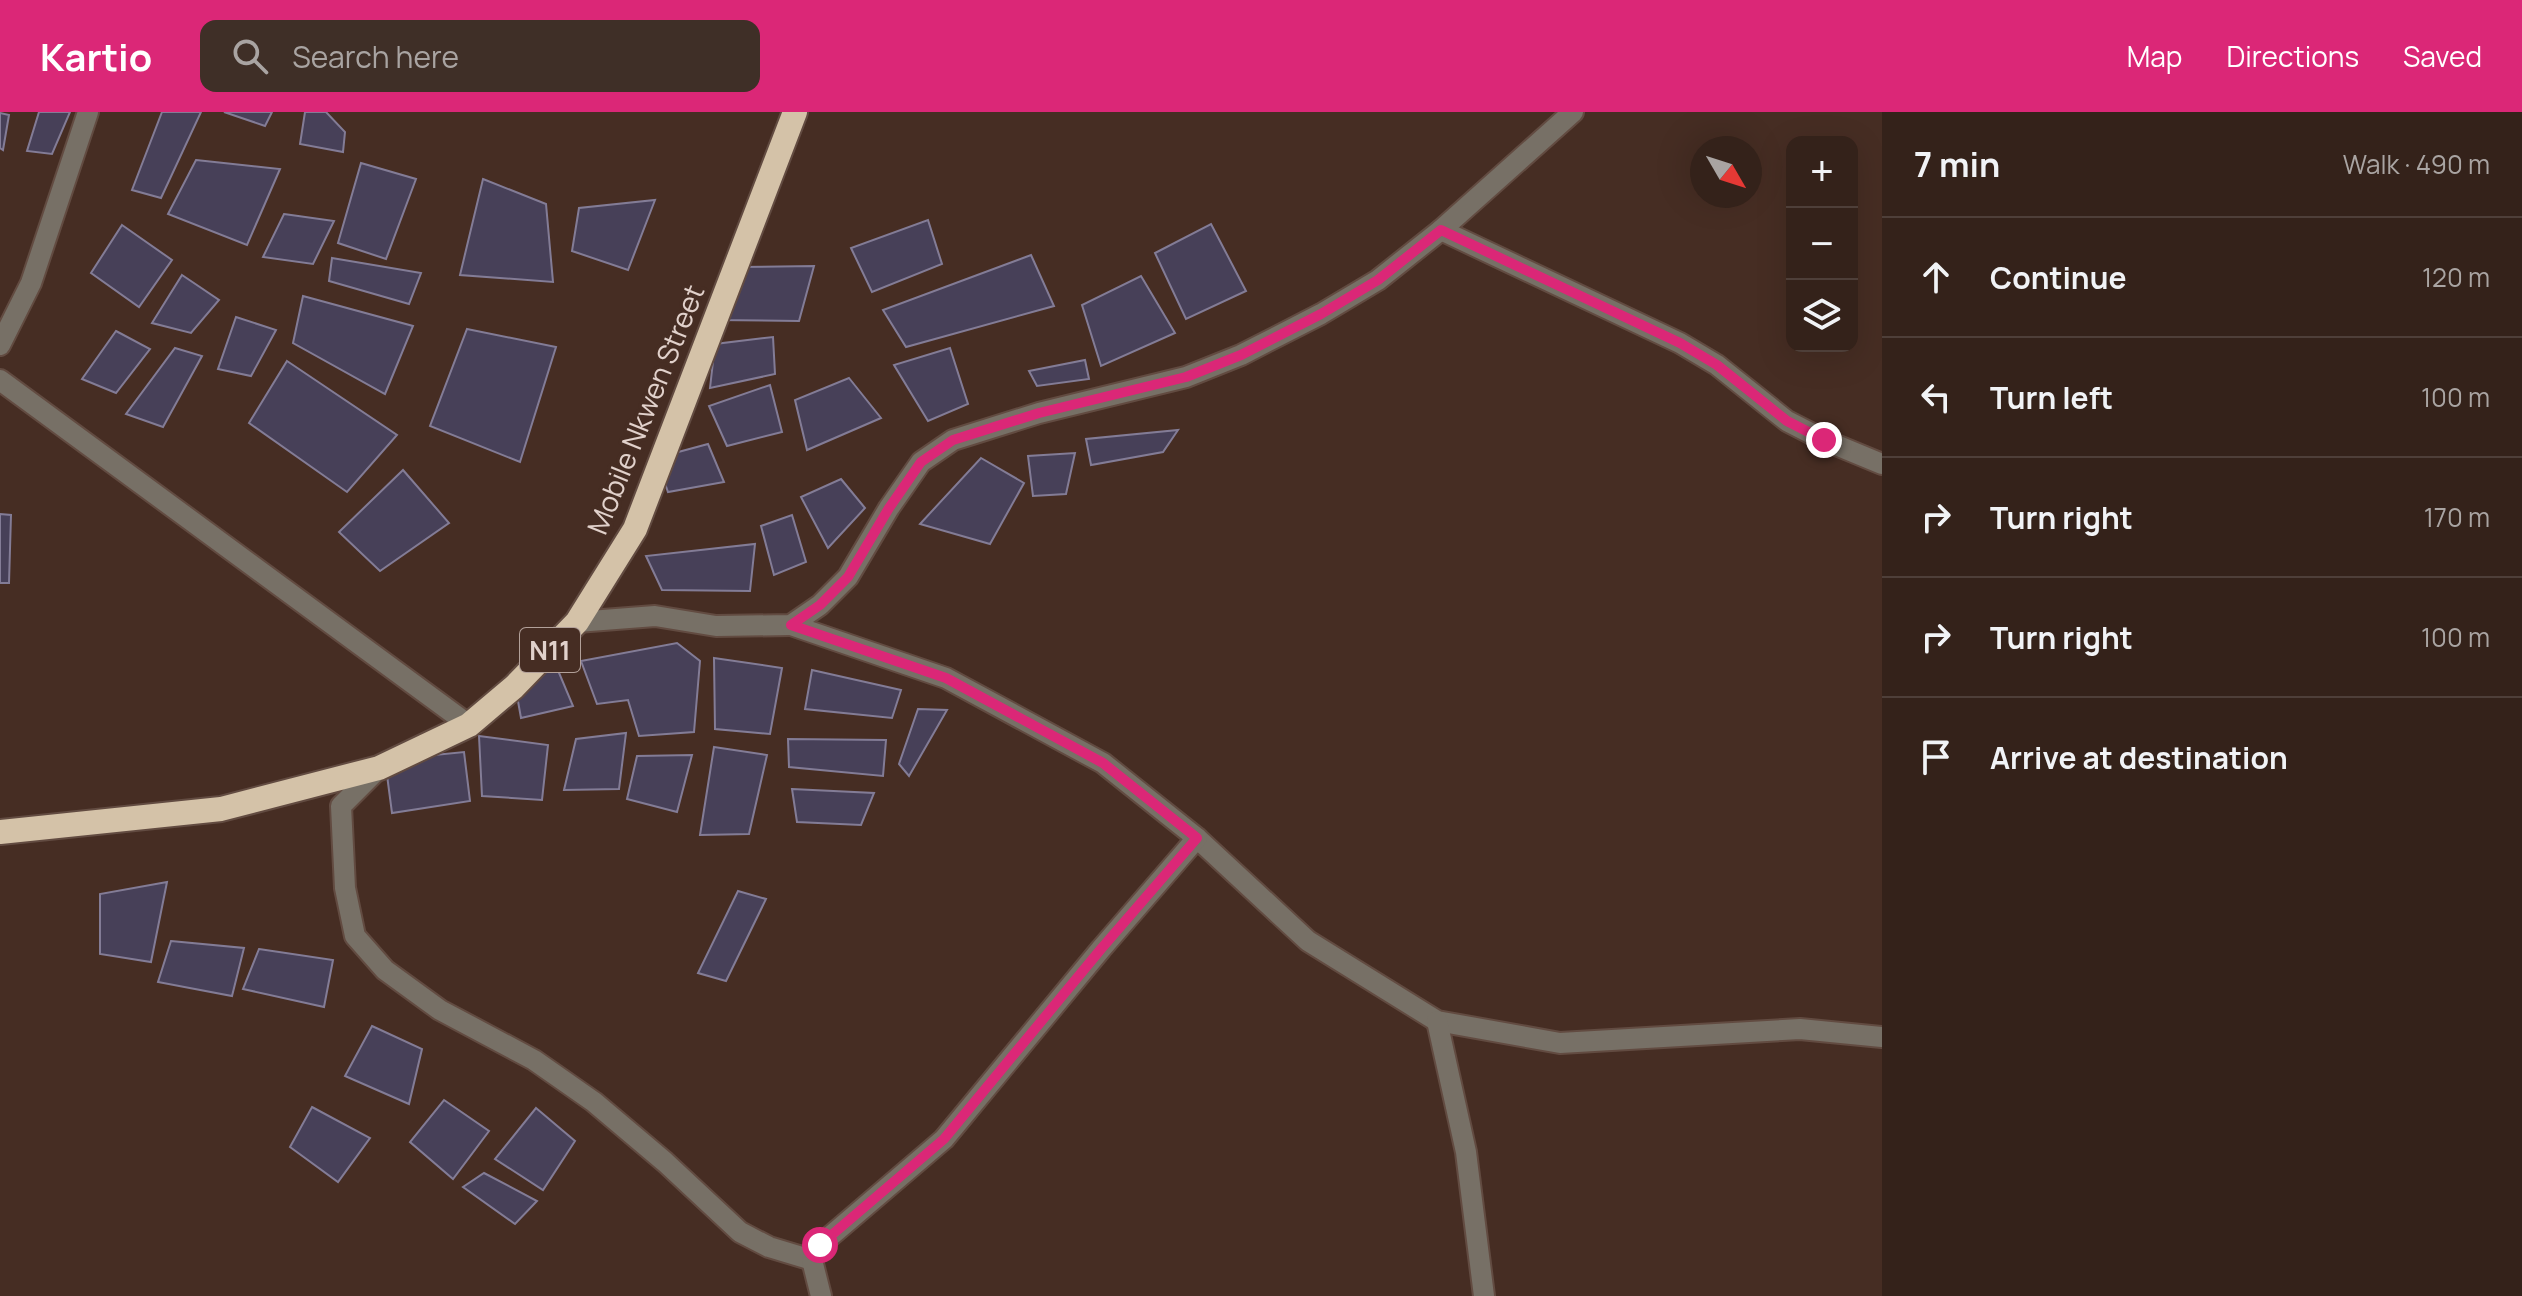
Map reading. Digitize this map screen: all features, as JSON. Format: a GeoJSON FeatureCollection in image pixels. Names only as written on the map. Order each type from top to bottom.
{"type":"FeatureCollection","features":[{"type":"Feature","properties":{"kind":"highway","name":"Mobile Nkwen Street"},"geometry":{"type":"LineString","coordinates":[[0,832],[221,809],[379,768],[469,725],[514,687],[577,622],[635,529],[795,112]]}},
{"type":"Feature","properties":{"kind":"street"},"geometry":{"type":"LineString","coordinates":[[0,345],[31,283],[88,112]]}},
{"type":"Feature","properties":{"kind":"street"},"geometry":{"type":"LineString","coordinates":[[791,625],[820,605],[848,577],[921,462],[953,440],[1039,413],[1186,377],[1241,355],[1321,314],[1378,280],[1441,230],[1573,112]]}},
{"type":"Feature","properties":{"kind":"street"},"geometry":{"type":"LineString","coordinates":[[1441,230],[1680,343],[1717,365],[1787,421],[1882,464]]}},
{"type":"Feature","properties":{"kind":"street"},"geometry":{"type":"LineString","coordinates":[[0,380],[469,725]]}},
{"type":"Feature","properties":{"kind":"street"},"geometry":{"type":"LineString","coordinates":[[577,622],[655,616],[716,626],[791,625],[946,678],[1103,763],[1197,838],[1308,941],[1437,1021],[1560,1043],[1800,1029],[1882,1037]]}},
{"type":"Feature","properties":{"kind":"street"},"geometry":{"type":"LineString","coordinates":[[379,768],[341,806],[345,888],[355,936],[385,970],[440,1010],[534,1060],[594,1102],[665,1162],[740,1232],[769,1247],[812,1260]]}},
{"type":"Feature","properties":{"kind":"street"},"geometry":{"type":"LineString","coordinates":[[821,1296],[812,1260],[820,1245],[944,1139],[1197,838]]}},
{"type":"Feature","properties":{"kind":"street"},"geometry":{"type":"LineString","coordinates":[[1437,1021],[1466,1152],[1484,1296]]}},
{"type":"Feature","properties":{"kind":"building"},"geometry":{"type":"Polygon","coordinates":[[[39,112],[70,112],[52,154],[27,151],[39,112]]]}},
{"type":"Feature","properties":{"kind":"building"},"geometry":{"type":"Polygon","coordinates":[[[162,112],[201,112],[161,198],[132,190],[162,112]]]}},
{"type":"Feature","properties":{"kind":"building"},"geometry":{"type":"Polygon","coordinates":[[[224,112],[272,112],[265,126],[224,112]]]}},
{"type":"Feature","properties":{"kind":"building"},"geometry":{"type":"Polygon","coordinates":[[[305,112],[326,112],[345,132],[343,152],[300,144],[305,112]]]}},
{"type":"Feature","properties":{"kind":"building"},"geometry":{"type":"Polygon","coordinates":[[[0,113],[9,115],[3,150],[0,148],[0,113]]]}},
{"type":"Feature","properties":{"kind":"building"},"geometry":{"type":"Polygon","coordinates":[[[196,160],[280,169],[247,245],[168,214],[196,160]]]}},
{"type":"Feature","properties":{"kind":"building"},"geometry":{"type":"Polygon","coordinates":[[[361,163],[416,179],[386,259],[338,243],[361,163]]]}},
{"type":"Feature","properties":{"kind":"building"},"geometry":{"type":"Polygon","coordinates":[[[483,179],[546,204],[553,282],[460,275],[483,179]]]}},
{"type":"Feature","properties":{"kind":"building"},"geometry":{"type":"Polygon","coordinates":[[[655,200],[628,270],[572,251],[579,208],[655,200]]]}},
{"type":"Feature","properties":{"kind":"building"},"geometry":{"type":"Polygon","coordinates":[[[284,214],[334,221],[313,264],[263,257],[284,214]]]}},
{"type":"Feature","properties":{"kind":"building"},"geometry":{"type":"Polygon","coordinates":[[[928,220],[942,264],[872,292],[851,248],[928,220]]]}},
{"type":"Feature","properties":{"kind":"building"},"geometry":{"type":"Polygon","coordinates":[[[1211,224],[1246,291],[1186,319],[1155,253],[1211,224]]]}},
{"type":"Feature","properties":{"kind":"building"},"geometry":{"type":"Polygon","coordinates":[[[122,225],[172,260],[139,307],[91,273],[122,225]]]}},
{"type":"Feature","properties":{"kind":"building"},"geometry":{"type":"Polygon","coordinates":[[[1031,255],[1054,306],[906,347],[883,310],[1031,255]]]}},
{"type":"Feature","properties":{"kind":"building"},"geometry":{"type":"Polygon","coordinates":[[[332,258],[421,273],[409,304],[329,281],[332,258]]]}},
{"type":"Feature","properties":{"kind":"building"},"geometry":{"type":"Polygon","coordinates":[[[814,266],[799,321],[716,320],[735,267],[814,266]]]}},
{"type":"Feature","properties":{"kind":"building"},"geometry":{"type":"Polygon","coordinates":[[[182,275],[219,300],[191,333],[152,323],[182,275]]]}},
{"type":"Feature","properties":{"kind":"building"},"geometry":{"type":"Polygon","coordinates":[[[1141,276],[1175,333],[1101,366],[1082,305],[1141,276]]]}},
{"type":"Feature","properties":{"kind":"building"},"geometry":{"type":"Polygon","coordinates":[[[303,296],[413,326],[385,394],[293,343],[303,296]]]}},
{"type":"Feature","properties":{"kind":"building"},"geometry":{"type":"Polygon","coordinates":[[[236,317],[276,330],[251,376],[218,369],[236,317]]]}},
{"type":"Feature","properties":{"kind":"building"},"geometry":{"type":"Polygon","coordinates":[[[467,329],[556,347],[520,462],[430,426],[467,329]]]}},
{"type":"Feature","properties":{"kind":"building"},"geometry":{"type":"Polygon","coordinates":[[[116,331],[150,349],[116,393],[82,379],[116,331]]]}},
{"type":"Feature","properties":{"kind":"building"},"geometry":{"type":"Polygon","coordinates":[[[773,337],[775,374],[710,388],[715,344],[773,337]]]}},
{"type":"Feature","properties":{"kind":"building"},"geometry":{"type":"Polygon","coordinates":[[[175,348],[202,356],[163,427],[126,414],[175,348]]]}},
{"type":"Feature","properties":{"kind":"building"},"geometry":{"type":"Polygon","coordinates":[[[950,348],[968,404],[928,421],[894,365],[950,348]]]}},
{"type":"Feature","properties":{"kind":"building"},"geometry":{"type":"Polygon","coordinates":[[[1085,360],[1089,379],[1037,386],[1029,371],[1085,360]]]}},
{"type":"Feature","properties":{"kind":"building"},"geometry":{"type":"Polygon","coordinates":[[[287,361],[397,435],[347,492],[249,423],[287,361]]]}},
{"type":"Feature","properties":{"kind":"building"},"geometry":{"type":"Polygon","coordinates":[[[849,378],[881,418],[807,450],[795,400],[849,378]]]}},
{"type":"Feature","properties":{"kind":"building"},"geometry":{"type":"Polygon","coordinates":[[[770,385],[782,432],[727,446],[709,406],[770,385]]]}},
{"type":"Feature","properties":{"kind":"building"},"geometry":{"type":"Polygon","coordinates":[[[1178,430],[1163,452],[1091,465],[1086,439],[1178,430]]]}},
{"type":"Feature","properties":{"kind":"building"},"geometry":{"type":"Polygon","coordinates":[[[708,444],[724,482],[668,492],[656,458],[708,444]]]}},
{"type":"Feature","properties":{"kind":"building"},"geometry":{"type":"Polygon","coordinates":[[[1075,453],[1066,494],[1033,496],[1028,456],[1075,453]]]}},
{"type":"Feature","properties":{"kind":"building"},"geometry":{"type":"Polygon","coordinates":[[[981,458],[1024,483],[990,544],[920,524],[981,458]]]}},
{"type":"Feature","properties":{"kind":"building"},"geometry":{"type":"Polygon","coordinates":[[[403,470],[449,523],[380,571],[339,532],[403,470]]]}},
{"type":"Feature","properties":{"kind":"building"},"geometry":{"type":"Polygon","coordinates":[[[841,479],[865,508],[828,548],[801,497],[841,479]]]}},
{"type":"Feature","properties":{"kind":"building"},"geometry":{"type":"Polygon","coordinates":[[[0,514],[11,515],[9,583],[0,583],[0,514]]]}},
{"type":"Feature","properties":{"kind":"building"},"geometry":{"type":"Polygon","coordinates":[[[792,515],[806,562],[774,575],[761,526],[792,515]]]}},
{"type":"Feature","properties":{"kind":"building"},"geometry":{"type":"Polygon","coordinates":[[[755,544],[750,591],[662,590],[646,556],[755,544]]]}},
{"type":"Feature","properties":{"kind":"building"},"geometry":{"type":"Polygon","coordinates":[[[677,643],[700,661],[694,732],[639,736],[628,700],[597,704],[581,661],[677,643]]]}},
{"type":"Feature","properties":{"kind":"building"},"geometry":{"type":"Polygon","coordinates":[[[714,658],[782,668],[770,734],[715,729],[714,658]]]}},
{"type":"Feature","properties":{"kind":"building"},"geometry":{"type":"Polygon","coordinates":[[[557,668],[573,706],[521,718],[514,679],[557,668]]]}},
{"type":"Feature","properties":{"kind":"building"},"geometry":{"type":"Polygon","coordinates":[[[812,670],[901,690],[892,718],[805,709],[812,670]]]}},
{"type":"Feature","properties":{"kind":"building"},"geometry":{"type":"Polygon","coordinates":[[[918,709],[947,710],[909,776],[899,764],[918,709]]]}},
{"type":"Feature","properties":{"kind":"building"},"geometry":{"type":"Polygon","coordinates":[[[626,733],[619,789],[564,790],[576,739],[626,733]]]}},
{"type":"Feature","properties":{"kind":"building"},"geometry":{"type":"Polygon","coordinates":[[[479,736],[548,745],[542,800],[482,796],[479,736]]]}},
{"type":"Feature","properties":{"kind":"building"},"geometry":{"type":"Polygon","coordinates":[[[788,739],[886,740],[883,776],[789,767],[788,739]]]}},
{"type":"Feature","properties":{"kind":"building"},"geometry":{"type":"Polygon","coordinates":[[[714,747],[767,755],[749,834],[700,835],[714,747]]]}},
{"type":"Feature","properties":{"kind":"building"},"geometry":{"type":"Polygon","coordinates":[[[464,752],[470,801],[392,813],[385,760],[464,752]]]}},
{"type":"Feature","properties":{"kind":"building"},"geometry":{"type":"Polygon","coordinates":[[[692,755],[677,812],[627,799],[637,756],[692,755]]]}},
{"type":"Feature","properties":{"kind":"building"},"geometry":{"type":"Polygon","coordinates":[[[792,789],[874,793],[861,825],[797,822],[792,789]]]}},
{"type":"Feature","properties":{"kind":"building"},"geometry":{"type":"Polygon","coordinates":[[[167,882],[151,962],[100,954],[100,894],[167,882]]]}},
{"type":"Feature","properties":{"kind":"building"},"geometry":{"type":"Polygon","coordinates":[[[738,891],[766,899],[726,981],[698,973],[738,891]]]}},
{"type":"Feature","properties":{"kind":"building"},"geometry":{"type":"Polygon","coordinates":[[[171,941],[244,948],[232,996],[158,982],[171,941]]]}},
{"type":"Feature","properties":{"kind":"building"},"geometry":{"type":"Polygon","coordinates":[[[259,949],[333,960],[324,1007],[243,989],[259,949]]]}},
{"type":"Feature","properties":{"kind":"building"},"geometry":{"type":"Polygon","coordinates":[[[372,1026],[422,1049],[409,1104],[345,1076],[372,1026]]]}},
{"type":"Feature","properties":{"kind":"building"},"geometry":{"type":"Polygon","coordinates":[[[444,1100],[489,1131],[453,1179],[410,1142],[444,1100]]]}},
{"type":"Feature","properties":{"kind":"building"},"geometry":{"type":"Polygon","coordinates":[[[312,1107],[370,1138],[338,1182],[290,1147],[312,1107]]]}},
{"type":"Feature","properties":{"kind":"building"},"geometry":{"type":"Polygon","coordinates":[[[536,1108],[575,1141],[543,1190],[495,1159],[536,1108]]]}},
{"type":"Feature","properties":{"kind":"building"},"geometry":{"type":"Polygon","coordinates":[[[484,1173],[537,1201],[515,1224],[463,1187],[484,1173]]]}},
{"type":"Feature","properties":{"kind":"route"},"geometry":{"type":"LineString","coordinates":[[820,1245],[944,1139],[1197,838],[1103,763],[946,678],[791,625],[820,605],[848,577],[921,462],[953,440],[1039,413],[1186,377],[1241,355],[1321,314],[1378,280],[1441,230],[1680,343],[1717,365],[1787,421],[1824,440]]}}]}
